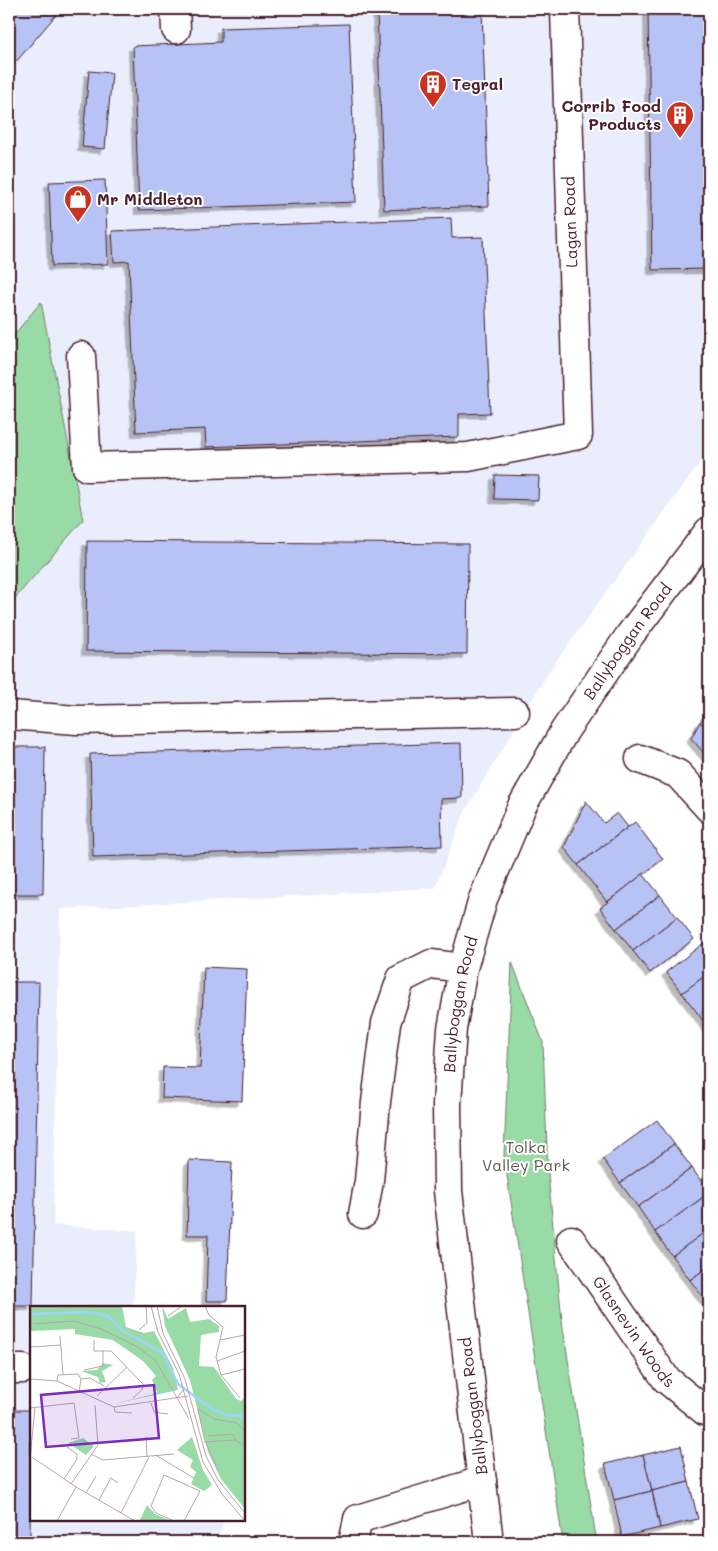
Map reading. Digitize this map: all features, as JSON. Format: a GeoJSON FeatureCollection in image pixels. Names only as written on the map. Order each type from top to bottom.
{"type":"FeatureCollection","features":[{"type":"Feature","properties":{"kind":"street","name":"Lagan Road"},"geometry":{"type":"LineString","coordinates":[[81,356],[86,467],[468,457],[578,435],[565,9]]}},
{"type":"Feature","properties":{"kind":"street","name":"Ballyboggan Road"},"geometry":{"type":"LineString","coordinates":[[489,1542],[448,1191],[447,1104],[452,1029],[463,968],[483,899],[522,806],[565,730],[630,635],[709,531]]}},
{"type":"Feature","properties":{"kind":"street"},"geometry":{"type":"LineString","coordinates":[[9,715],[77,720],[514,712]]}},
{"type":"Feature","properties":{"kind":"street"},"geometry":{"type":"LineString","coordinates":[[640,759],[678,774],[709,808]]}},
{"type":"Feature","properties":{"kind":"street"},"geometry":{"type":"LineString","coordinates":[[363,1214],[369,1181],[386,1023],[401,979],[431,964],[463,968]]}},
{"type":"Feature","properties":{"kind":"street","name":"Glasnevin Woods"},"geometry":{"type":"LineString","coordinates":[[571,1240],[666,1379],[705,1411],[709,1409]]}},
{"type":"Feature","properties":{"kind":"street"},"geometry":{"type":"LineString","coordinates":[[353,1542],[358,1519],[482,1481]]}},
{"type":"Feature","properties":{"kind":"shaded area"},"geometry":{"type":"Polygon","coordinates":[[[9,9],[709,9],[709,450],[549,671],[464,813],[435,888],[60,909],[53,1225],[137,1231],[133,1306],[30,1306],[30,1521],[224,1521],[217,1542],[9,1542],[9,9]]]}},
{"type":"Feature","properties":{"kind":"green space"},"geometry":{"type":"Polygon","coordinates":[[[41,302],[83,520],[9,605],[9,341],[41,302]]]}},
{"type":"Feature","properties":{"kind":"green space","name":"Tolka Valley Park"},"geometry":{"type":"Polygon","coordinates":[[[512,962],[543,1042],[548,1174],[562,1321],[596,1537],[599,1542],[563,1542],[504,1156],[512,962]]]}},
{"type":"Feature","properties":{"kind":"building"},"geometry":{"type":"Polygon","coordinates":[[[9,9],[61,9],[9,70],[9,9]]]}},
{"type":"Feature","properties":{"kind":"building","name":"Tegral"},"geometry":{"type":"Polygon","coordinates":[[[377,9],[482,9],[489,206],[384,210],[377,9]]]}},
{"type":"Feature","properties":{"kind":"building","name":"Corrib Food Products"},"geometry":{"type":"Polygon","coordinates":[[[648,9],[709,9],[709,269],[652,270],[648,9]]]}},
{"type":"Feature","properties":{"kind":"building"},"geometry":{"type":"Polygon","coordinates":[[[349,24],[356,202],[139,210],[133,46],[221,42],[221,28],[349,24]]]}},
{"type":"Feature","properties":{"kind":"building"},"geometry":{"type":"Polygon","coordinates":[[[89,71],[112,73],[105,149],[82,147],[89,71]]]}},
{"type":"Feature","properties":{"kind":"building","name":"Mr Middleton"},"geometry":{"type":"Polygon","coordinates":[[[105,180],[108,264],[52,266],[49,182],[105,180]]]}},
{"type":"Feature","properties":{"kind":"building"},"geometry":{"type":"Polygon","coordinates":[[[451,218],[452,238],[483,237],[490,413],[459,414],[459,437],[206,447],[205,429],[136,432],[129,261],[114,262],[112,231],[451,218]]]}},
{"type":"Feature","properties":{"kind":"building"},"geometry":{"type":"Polygon","coordinates":[[[495,475],[539,476],[538,500],[494,499],[495,475]]]}},
{"type":"Feature","properties":{"kind":"building"},"geometry":{"type":"Polygon","coordinates":[[[87,541],[468,544],[467,654],[86,651],[87,541]]]}},
{"type":"Feature","properties":{"kind":"building"},"geometry":{"type":"Polygon","coordinates":[[[709,711],[709,730],[700,722],[709,711]]]}},
{"type":"Feature","properties":{"kind":"building"},"geometry":{"type":"Polygon","coordinates":[[[700,722],[709,730],[709,759],[691,738],[700,722]]]}},
{"type":"Feature","properties":{"kind":"building"},"geometry":{"type":"Polygon","coordinates":[[[461,743],[462,798],[441,799],[442,846],[93,857],[90,754],[461,743]]]}},
{"type":"Feature","properties":{"kind":"building"},"geometry":{"type":"Polygon","coordinates":[[[9,747],[45,747],[43,894],[9,894],[9,747]]]}},
{"type":"Feature","properties":{"kind":"building"},"geometry":{"type":"Polygon","coordinates":[[[586,801],[604,823],[617,813],[628,827],[578,865],[564,847],[586,801]]]}},
{"type":"Feature","properties":{"kind":"building"},"geometry":{"type":"Polygon","coordinates":[[[635,822],[663,859],[607,902],[578,865],[635,822]]]}},
{"type":"Feature","properties":{"kind":"building"},"geometry":{"type":"Polygon","coordinates":[[[643,874],[660,895],[616,929],[600,908],[643,874]]]}},
{"type":"Feature","properties":{"kind":"building"},"geometry":{"type":"Polygon","coordinates":[[[660,895],[677,917],[633,951],[616,929],[660,895]]]}},
{"type":"Feature","properties":{"kind":"building"},"geometry":{"type":"Polygon","coordinates":[[[677,917],[694,939],[650,973],[633,951],[677,917]]]}},
{"type":"Feature","properties":{"kind":"building"},"geometry":{"type":"Polygon","coordinates":[[[709,939],[709,973],[682,993],[666,972],[709,939]]]}},
{"type":"Feature","properties":{"kind":"building"},"geometry":{"type":"Polygon","coordinates":[[[204,967],[247,969],[242,1101],[162,1098],[163,1067],[200,1068],[204,967]]]}},
{"type":"Feature","properties":{"kind":"building"},"geometry":{"type":"Polygon","coordinates":[[[709,973],[709,1007],[699,1015],[682,993],[709,973]]]}},
{"type":"Feature","properties":{"kind":"building"},"geometry":{"type":"Polygon","coordinates":[[[9,982],[39,982],[33,1306],[9,1306],[9,982]]]}},
{"type":"Feature","properties":{"kind":"building"},"geometry":{"type":"Polygon","coordinates":[[[709,1007],[709,1030],[699,1015],[709,1007]]]}},
{"type":"Feature","properties":{"kind":"building"},"geometry":{"type":"Polygon","coordinates":[[[657,1120],[674,1144],[620,1183],[603,1159],[657,1120]]]}},
{"type":"Feature","properties":{"kind":"building"},"geometry":{"type":"Polygon","coordinates":[[[674,1144],[692,1168],[638,1207],[620,1183],[674,1144]]]}},
{"type":"Feature","properties":{"kind":"building"},"geometry":{"type":"Polygon","coordinates":[[[189,1160],[232,1162],[227,1301],[206,1301],[208,1235],[187,1235],[189,1160]]]}},
{"type":"Feature","properties":{"kind":"building"},"geometry":{"type":"Polygon","coordinates":[[[692,1168],[709,1193],[655,1232],[638,1207],[692,1168]]]}},
{"type":"Feature","properties":{"kind":"building"},"geometry":{"type":"Polygon","coordinates":[[[709,1193],[709,1229],[672,1256],[655,1232],[709,1193]]]}},
{"type":"Feature","properties":{"kind":"building"},"geometry":{"type":"Polygon","coordinates":[[[709,1229],[709,1266],[690,1280],[672,1256],[709,1229]]]}},
{"type":"Feature","properties":{"kind":"building"},"geometry":{"type":"Polygon","coordinates":[[[709,1266],[709,1303],[708,1304],[690,1280],[709,1266]]]}},
{"type":"Feature","properties":{"kind":"building"},"geometry":{"type":"Polygon","coordinates":[[[9,1410],[30,1410],[30,1542],[9,1542],[9,1410]]]}},
{"type":"Feature","properties":{"kind":"building"},"geometry":{"type":"Polygon","coordinates":[[[681,1446],[689,1482],[652,1491],[643,1455],[681,1446]]]}},
{"type":"Feature","properties":{"kind":"building"},"geometry":{"type":"Polygon","coordinates":[[[643,1455],[652,1491],[614,1500],[605,1464],[643,1455]]]}},
{"type":"Feature","properties":{"kind":"building"},"geometry":{"type":"Polygon","coordinates":[[[689,1482],[698,1519],[660,1528],[652,1491],[689,1482]]]}},
{"type":"Feature","properties":{"kind":"building"},"geometry":{"type":"Polygon","coordinates":[[[652,1491],[660,1528],[622,1537],[614,1500],[652,1491]]]}},
{"type":"Feature","properties":{"kind":"place","name":"Tegral"},"geometry":{"type":"Point","coordinates":[433,108]}},
{"type":"Feature","properties":{"kind":"place","name":"Corrib Food Products"},"geometry":{"type":"Point","coordinates":[680,139]}},
{"type":"Feature","properties":{"kind":"place","name":"Mr Middleton"},"geometry":{"type":"Point","coordinates":[78,223]}}]}
